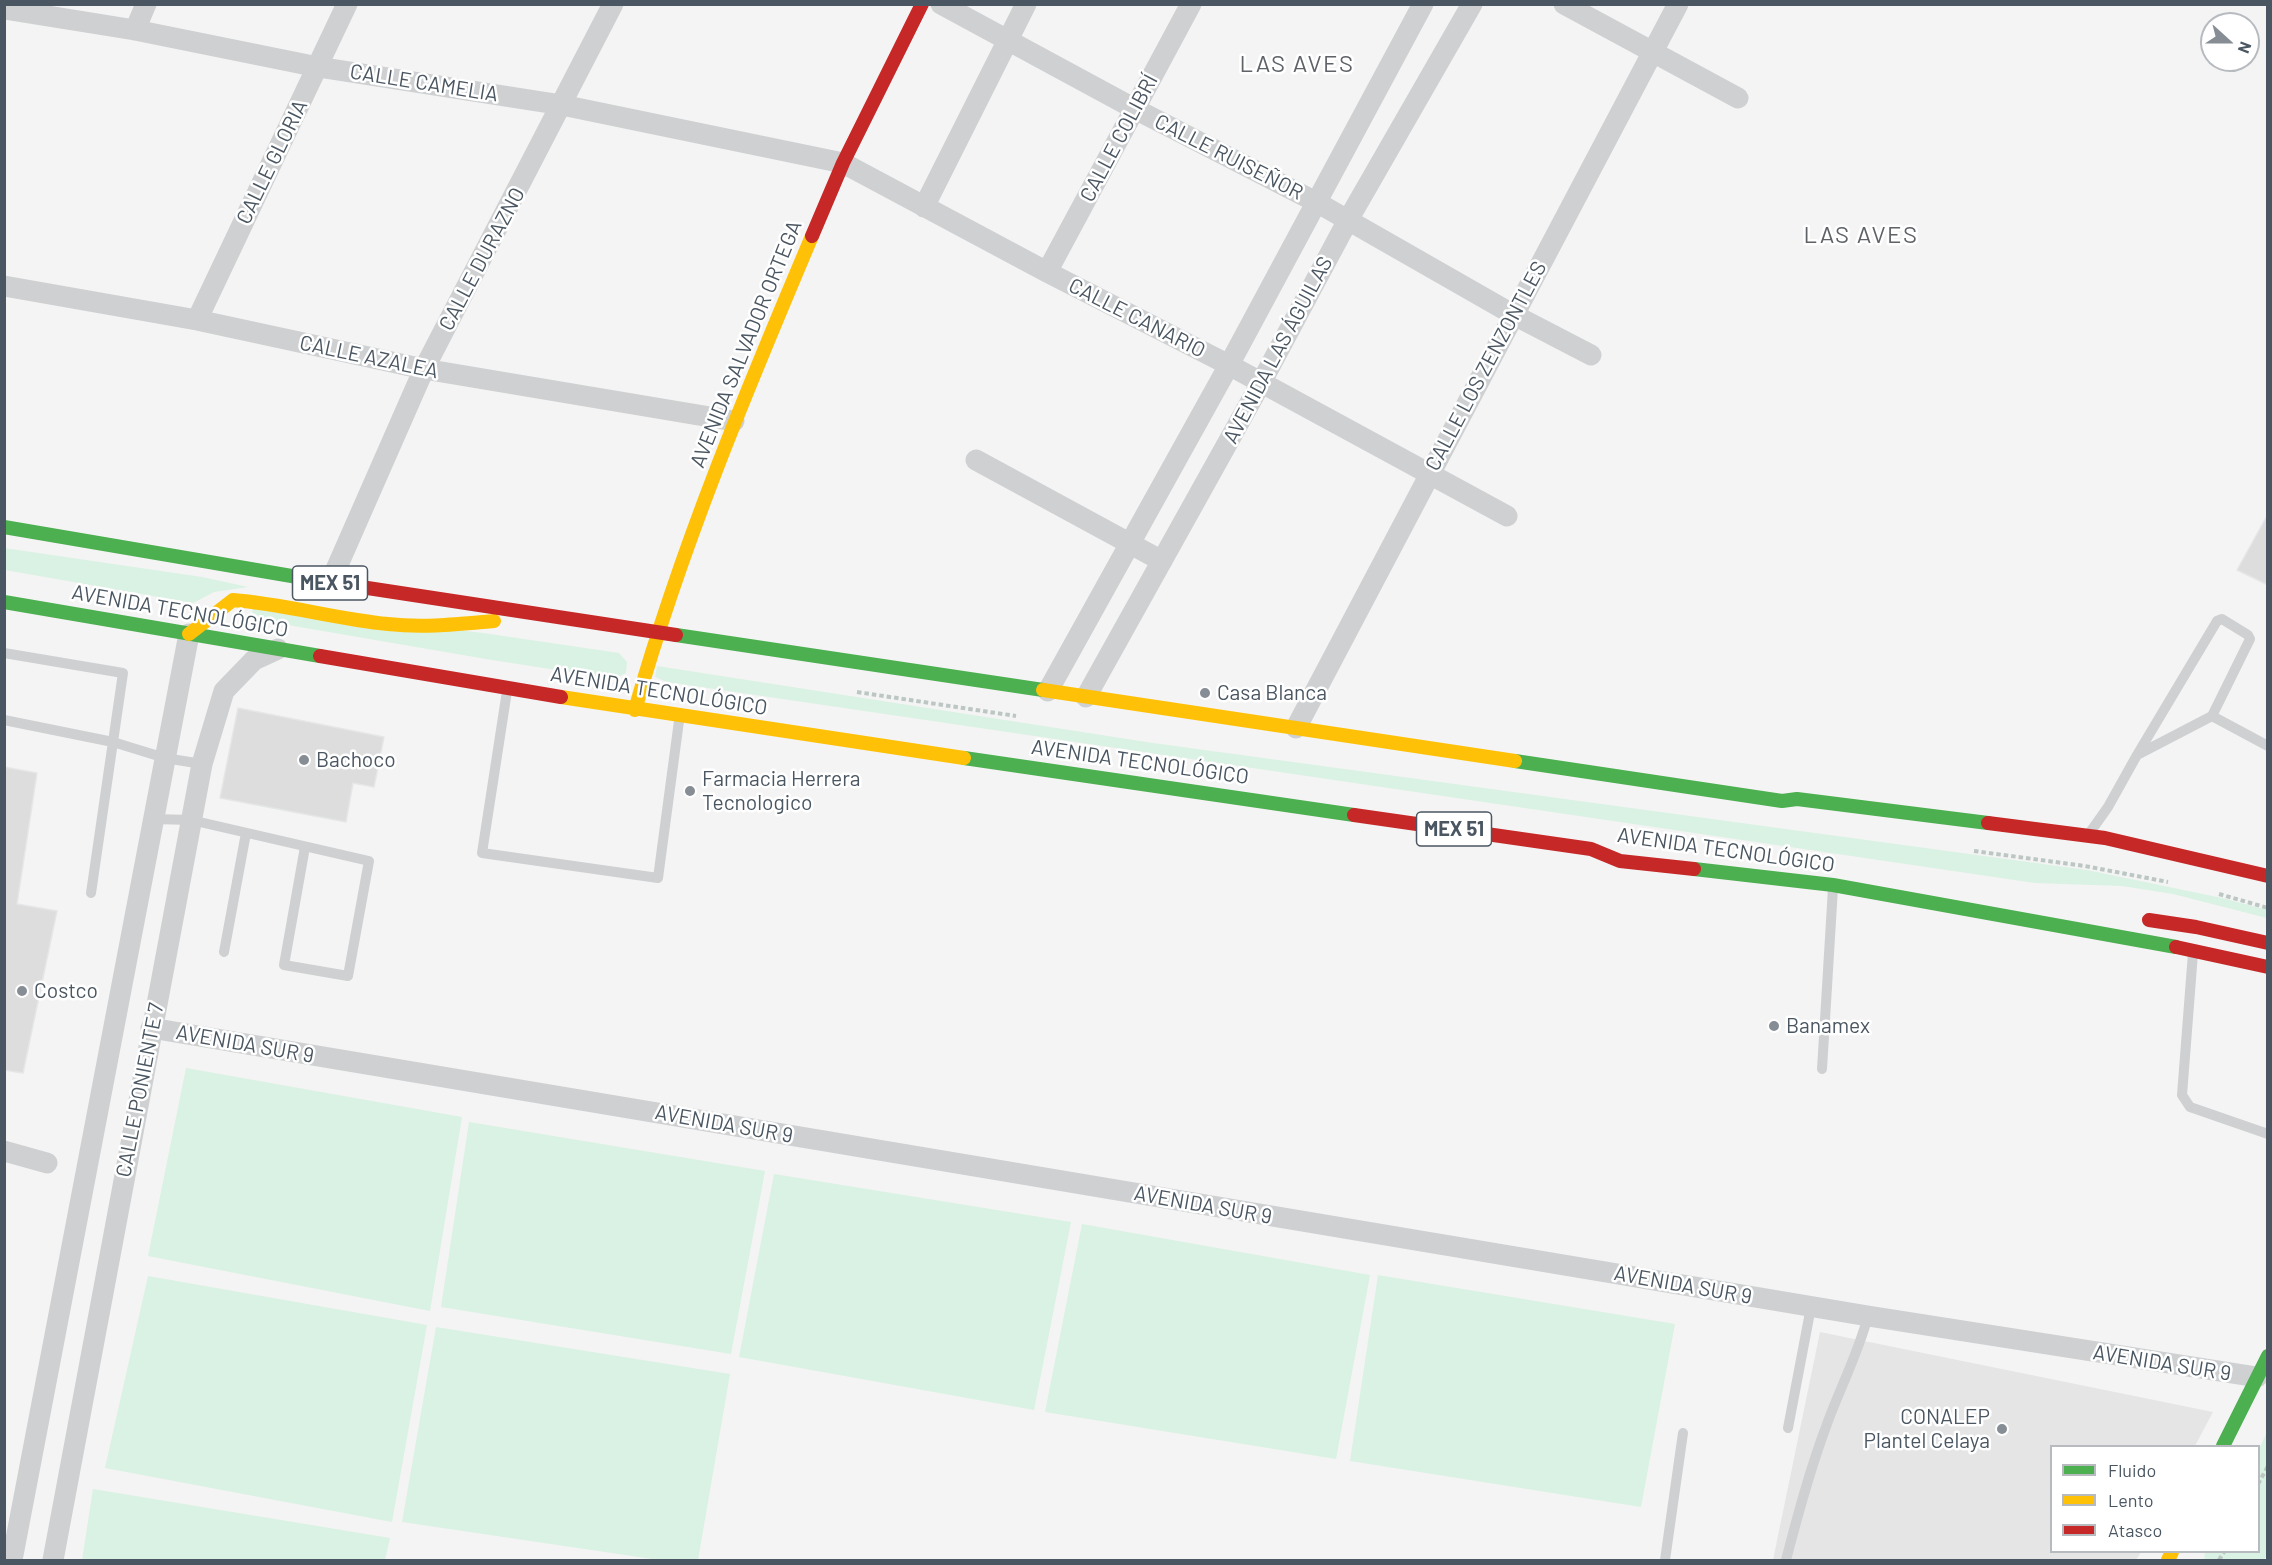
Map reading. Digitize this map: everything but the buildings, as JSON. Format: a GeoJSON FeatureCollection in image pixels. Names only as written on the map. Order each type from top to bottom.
{"type":"FeatureCollection","features":[{"type":"Feature","properties":{"kind":"main road","name":"AVENIDA SALVADOR ORTEGA"},"geometry":{"type":"LineString","coordinates":[[635,710],[657,632],[734,421],[843,163],[922,4]]}},
{"type":"Feature","properties":{"kind":"main road","name":"MEX 51"},"geometry":{"type":"LineString","coordinates":[[4,527],[330,583],[1782,801],[1797,798],[2105,837],[2268,876]]}},
{"type":"Feature","properties":{"kind":"main road"},"geometry":{"type":"LineString","coordinates":[[189,634],[233,600],[411,626],[559,617]]}},
{"type":"Feature","properties":{"kind":"main road","name":"AVENIDA TECNOLÓGICO"},"geometry":{"type":"LineString","coordinates":[[4,602],[635,710],[1591,849],[1620,861],[1833,885],[2193,950],[2268,967]]}},
{"type":"Feature","properties":{"kind":"main road"},"geometry":{"type":"LineString","coordinates":[[1782,801],[2033,843]]}},
{"type":"Feature","properties":{"kind":"main road"},"geometry":{"type":"LineString","coordinates":[[1591,849],[1741,862],[1972,896]]}},
{"type":"Feature","properties":{"kind":"main road"},"geometry":{"type":"LineString","coordinates":[[2169,867],[2214,878]]}},
{"type":"Feature","properties":{"kind":"main road"},"geometry":{"type":"LineString","coordinates":[[2137,919],[2196,927],[2268,943]]}},
{"type":"Feature","properties":{"kind":"main road"},"geometry":{"type":"LineString","coordinates":[[2237,1445],[2262,1382],[2268,1356]]}},
{"type":"Feature","properties":{"kind":"main road"},"geometry":{"type":"LineString","coordinates":[[2224,1445],[2262,1382]]}},
{"type":"Feature","properties":{"kind":"street"},"geometry":{"type":"LineString","coordinates":[[135,30],[146,4]]}},
{"type":"Feature","properties":{"kind":"street","name":"CALLE GLORIA"},"geometry":{"type":"LineString","coordinates":[[197,320],[347,4]]}},
{"type":"Feature","properties":{"kind":"street","name":"CALLE DURAZNO"},"geometry":{"type":"LineString","coordinates":[[330,583],[424,369],[612,4]]}},
{"type":"Feature","properties":{"kind":"street","name":"CALLE RUISEÑOR"},"geometry":{"type":"LineString","coordinates":[[941,4],[1135,109],[1318,203],[1514,315],[1591,355]]}},
{"type":"Feature","properties":{"kind":"street"},"geometry":{"type":"LineString","coordinates":[[924,207],[1026,4]]}},
{"type":"Feature","properties":{"kind":"street","name":"CALLE COLIBRÍ"},"geometry":{"type":"LineString","coordinates":[[1047,272],[1191,4]]}},
{"type":"Feature","properties":{"kind":"street","name":"AVENIDA LAS ÁGUILAS"},"geometry":{"type":"LineString","coordinates":[[1048,691],[1318,203],[1423,4]]}},
{"type":"Feature","properties":{"kind":"street","name":"AVENIDA LAS ÁGUILAS"},"geometry":{"type":"LineString","coordinates":[[1086,697],[1261,383],[1348,220],[1473,4]]}},
{"type":"Feature","properties":{"kind":"street"},"geometry":{"type":"LineString","coordinates":[[1564,4],[1738,98]]}},
{"type":"Feature","properties":{"kind":"street","name":"CALLE LOS ZENZONTLES"},"geometry":{"type":"LineString","coordinates":[[1296,728],[1678,4]]}},
{"type":"Feature","properties":{"kind":"street","name":"CALLE CAMELIA"},"geometry":{"type":"LineString","coordinates":[[4,9],[135,30],[318,67],[562,105],[843,163]]}},
{"type":"Feature","properties":{"kind":"street","name":"CALLE CANARIO"},"geometry":{"type":"LineString","coordinates":[[843,163],[1047,272],[1229,365],[1507,516]]}},
{"type":"Feature","properties":{"kind":"street","name":"CALLE AZALEA"},"geometry":{"type":"LineString","coordinates":[[4,286],[197,320],[424,369],[734,421]]}},
{"type":"Feature","properties":{"kind":"street"},"geometry":{"type":"LineString","coordinates":[[976,460],[1162,561]]}},
{"type":"Feature","properties":{"kind":"street","name":"CALLE PONIENTE 7"},"geometry":{"type":"LineString","coordinates":[[8,1560],[11,1534],[189,634]]}},
{"type":"Feature","properties":{"kind":"street","name":"CALLE PONIENTE 7"},"geometry":{"type":"LineString","coordinates":[[52,1560],[202,764],[224,691],[254,660],[279,649]]}},
{"type":"Feature","properties":{"kind":"street","name":"AVENIDA SUR 9"},"geometry":{"type":"LineString","coordinates":[[151,1028],[2262,1382]]}},
{"type":"Feature","properties":{"kind":"street"},"geometry":{"type":"LineString","coordinates":[[4,1151],[47,1163]]}},
{"type":"Feature","properties":{"kind":"lane"},"geometry":{"type":"LineString","coordinates":[[2087,836],[2108,807],[2138,755],[2217,621],[2222,619],[2248,635],[2250,639],[2212,716],[2138,755]]}},
{"type":"Feature","properties":{"kind":"lane"},"geometry":{"type":"LineString","coordinates":[[4,652],[123,673],[91,893]]}},
{"type":"Feature","properties":{"kind":"lane"},"geometry":{"type":"LineString","coordinates":[[508,688],[482,853],[658,878],[680,716]]}},
{"type":"Feature","properties":{"kind":"lane"},"geometry":{"type":"LineString","coordinates":[[2212,716],[2268,746]]}},
{"type":"Feature","properties":{"kind":"lane"},"geometry":{"type":"LineString","coordinates":[[4,720],[112,742],[165,758],[202,764]]}},
{"type":"Feature","properties":{"kind":"lane"},"geometry":{"type":"LineString","coordinates":[[154,819],[191,820],[369,861],[348,976],[284,965],[305,847]]}},
{"type":"Feature","properties":{"kind":"lane"},"geometry":{"type":"LineString","coordinates":[[224,952],[246,833]]}},
{"type":"Feature","properties":{"kind":"lane"},"geometry":{"type":"LineString","coordinates":[[1822,1070],[1833,885]]}},
{"type":"Feature","properties":{"kind":"lane"},"geometry":{"type":"LineString","coordinates":[[2193,950],[2182,1095],[2190,1107],[2268,1134]]}},
{"type":"Feature","properties":{"kind":"lane"},"geometry":{"type":"LineString","coordinates":[[1788,1428],[1811,1307]]}},
{"type":"Feature","properties":{"kind":"lane"},"geometry":{"type":"LineString","coordinates":[[1786,1560],[1804,1491],[1868,1316]]}},
{"type":"Feature","properties":{"kind":"lane"},"geometry":{"type":"LineString","coordinates":[[1665,1560],[1683,1433]]}},
{"type":"Feature","properties":{"kind":"path"},"geometry":{"type":"LineString","coordinates":[[2260,1482],[2268,1466]]}},
{"type":"Feature","properties":{"kind":"shaded area","name":"CONALEP Plantel Celaya"},"geometry":{"type":"Polygon","coordinates":[[[1820,1332],[2213,1412],[2196,1445],[2050,1445],[2050,1553],[2140,1553],[2136,1560],[1773,1560],[1820,1332]]]}},
{"type":"Feature","properties":{"kind":"green space"},"geometry":{"type":"Polygon","coordinates":[[[4,548],[202,577],[248,587],[214,592],[193,603],[5,570],[4,548]]]}},
{"type":"Feature","properties":{"kind":"green space"},"geometry":{"type":"Polygon","coordinates":[[[252,605],[483,633],[619,653],[627,662],[626,673],[614,679],[253,619],[252,605]]]}},
{"type":"Feature","properties":{"kind":"green space"},"geometry":{"type":"Polygon","coordinates":[[[657,666],[1153,743],[2087,870],[2222,898],[2267,910],[2267,918],[2173,894],[2122,886],[2035,883],[667,682],[655,677],[657,666]]]}},
{"type":"Feature","properties":{"kind":"green space"},"geometry":{"type":"Polygon","coordinates":[[[186,1068],[462,1117],[430,1311],[148,1256],[186,1068]]]}},
{"type":"Feature","properties":{"kind":"green space"},"geometry":{"type":"Polygon","coordinates":[[[469,1122],[765,1171],[731,1354],[441,1307],[469,1122]]]}},
{"type":"Feature","properties":{"kind":"green space"},"geometry":{"type":"Polygon","coordinates":[[[774,1174],[1071,1222],[1034,1410],[739,1357],[774,1174]]]}},
{"type":"Feature","properties":{"kind":"green space"},"geometry":{"type":"Polygon","coordinates":[[[1082,1224],[1370,1275],[1336,1459],[1045,1412],[1082,1224]]]}},
{"type":"Feature","properties":{"kind":"green space"},"geometry":{"type":"Polygon","coordinates":[[[1378,1275],[1675,1324],[1641,1507],[1350,1461],[1378,1275]]]}},
{"type":"Feature","properties":{"kind":"green space"},"geometry":{"type":"Polygon","coordinates":[[[148,1276],[427,1325],[392,1522],[105,1468],[148,1276]]]}},
{"type":"Feature","properties":{"kind":"green space"},"geometry":{"type":"Polygon","coordinates":[[[436,1327],[730,1374],[698,1560],[659,1560],[402,1522],[436,1327]]]}},
{"type":"Feature","properties":{"kind":"green space"},"geometry":{"type":"Polygon","coordinates":[[[2267,1432],[2268,1553],[2264,1560],[2204,1560],[2205,1553],[2260,1553],[2260,1447],[2267,1432]]]}},
{"type":"Feature","properties":{"kind":"green space"},"geometry":{"type":"Polygon","coordinates":[[[93,1489],[390,1538],[385,1560],[82,1560],[93,1489]]]}},
{"type":"Feature","properties":{"kind":"traffic: fast"},"geometry":{"type":"LineString","coordinates":[[4,527],[315,580]]}},
{"type":"Feature","properties":{"kind":"traffic: fast"},"geometry":{"type":"LineString","coordinates":[[4,602],[320,656]]}},
{"type":"Feature","properties":{"kind":"traffic: fast"},"geometry":{"type":"LineString","coordinates":[[676,635],[1043,690]]}},
{"type":"Feature","properties":{"kind":"traffic: fast"},"geometry":{"type":"LineString","coordinates":[[964,758],[1354,815]]}},
{"type":"Feature","properties":{"kind":"traffic: fast"},"geometry":{"type":"LineString","coordinates":[[1515,761],[1782,801],[1797,799],[1988,823]]}},
{"type":"Feature","properties":{"kind":"traffic: fast"},"geometry":{"type":"LineString","coordinates":[[1694,869],[1833,885],[2176,947]]}},
{"type":"Feature","properties":{"kind":"traffic: fast"},"geometry":{"type":"LineString","coordinates":[[2224,1445],[2268,1356]]}},
{"type":"Feature","properties":{"kind":"traffic: slow"},"geometry":{"type":"LineString","coordinates":[[635,710],[673,589],[716,470],[812,236]]}},
{"type":"Feature","properties":{"kind":"traffic: slow"},"geometry":{"type":"LineString","coordinates":[[189,634],[233,600],[401,625],[494,621]]}},
{"type":"Feature","properties":{"kind":"traffic: slow"},"geometry":{"type":"LineString","coordinates":[[1043,690],[1515,761]]}},
{"type":"Feature","properties":{"kind":"traffic: slow"},"geometry":{"type":"LineString","coordinates":[[561,697],[964,758]]}},
{"type":"Feature","properties":{"kind":"traffic: slow"},"geometry":{"type":"LineString","coordinates":[[2168,1560],[2172,1553]]}},
{"type":"Feature","properties":{"kind":"traffic: jam"},"geometry":{"type":"LineString","coordinates":[[812,236],[843,163],[922,4]]}},
{"type":"Feature","properties":{"kind":"traffic: jam"},"geometry":{"type":"LineString","coordinates":[[315,580],[676,635]]}},
{"type":"Feature","properties":{"kind":"traffic: jam"},"geometry":{"type":"LineString","coordinates":[[320,656],[561,697]]}},
{"type":"Feature","properties":{"kind":"traffic: jam"},"geometry":{"type":"LineString","coordinates":[[1354,815],[1591,849],[1620,861],[1694,869]]}},
{"type":"Feature","properties":{"kind":"traffic: jam"},"geometry":{"type":"LineString","coordinates":[[1988,823],[2105,838],[2268,876]]}},
{"type":"Feature","properties":{"kind":"traffic: jam"},"geometry":{"type":"LineString","coordinates":[[2149,920],[2196,927],[2268,943]]}},
{"type":"Feature","properties":{"kind":"traffic: jam"},"geometry":{"type":"LineString","coordinates":[[2176,947],[2268,967]]}},
{"type":"Feature","properties":{"kind":"place","name":"Casa Blanca"},"geometry":{"type":"Point","coordinates":[1205,693]}},
{"type":"Feature","properties":{"kind":"place","name":"Bachoco"},"geometry":{"type":"Point","coordinates":[304,760]}},
{"type":"Feature","properties":{"kind":"place","name":"Farmacia Herrera Tecnologico"},"geometry":{"type":"Point","coordinates":[690,791]}},
{"type":"Feature","properties":{"kind":"place","name":"Costco"},"geometry":{"type":"Point","coordinates":[22,991]}},
{"type":"Feature","properties":{"kind":"place","name":"Banamex"},"geometry":{"type":"Point","coordinates":[1774,1026]}},
{"type":"Feature","properties":{"kind":"place","name":"CONALEP Plantel Celaya"},"geometry":{"type":"Point","coordinates":[2002,1429]}},
{"type":"Feature","properties":{"kind":"district","name":"LAS AVES"},"geometry":{"type":"Point","coordinates":[1297,64]}},
{"type":"Feature","properties":{"kind":"district","name":"LAS AVES"},"geometry":{"type":"Point","coordinates":[1861,235]}}]}
